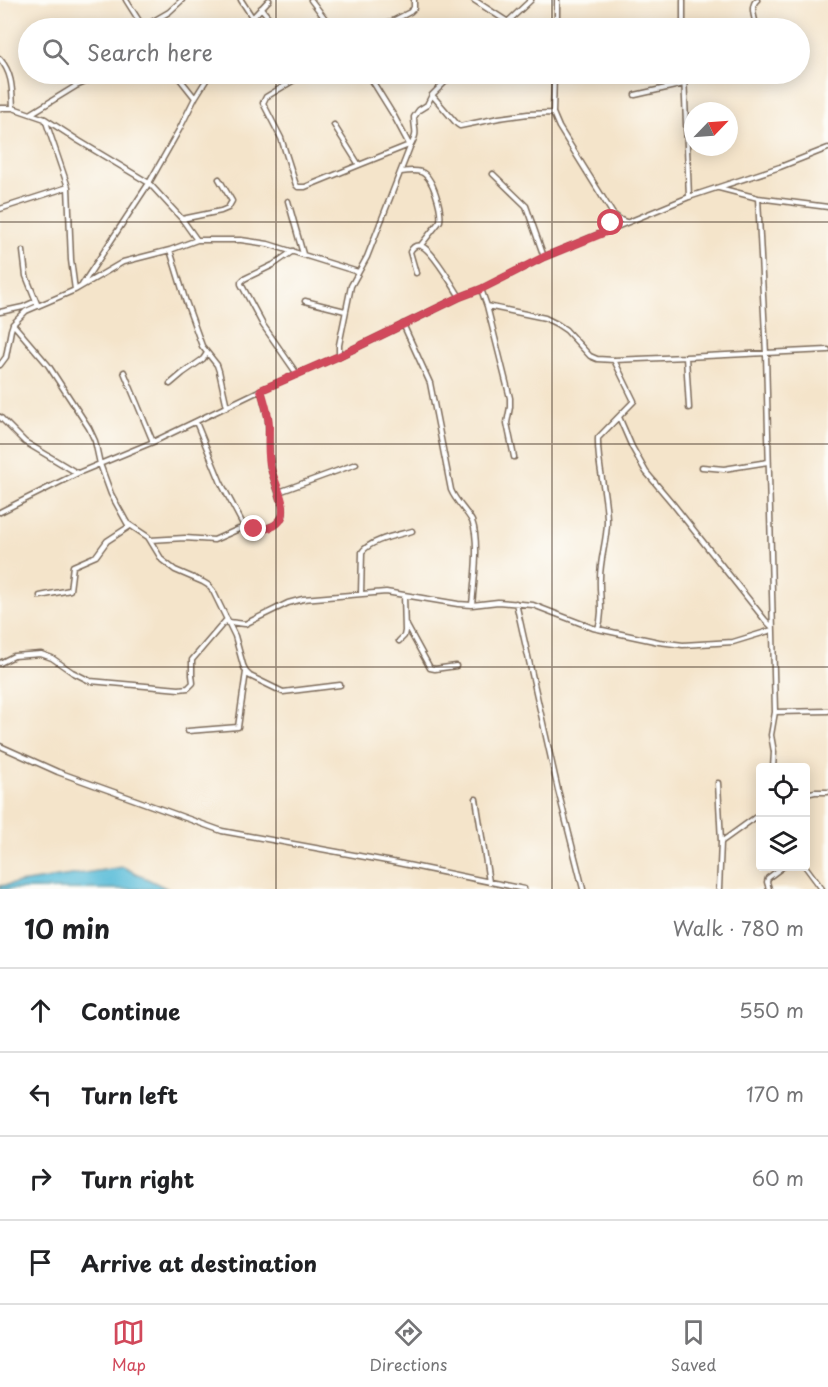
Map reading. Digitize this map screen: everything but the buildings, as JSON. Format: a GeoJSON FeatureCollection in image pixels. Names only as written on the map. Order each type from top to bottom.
{"type":"FeatureCollection","features":[{"type":"Feature","properties":{"kind":"street"},"geometry":{"type":"LineString","coordinates":[[126,0],[137,18]]}},
{"type":"Feature","properties":{"kind":"street"},"geometry":{"type":"LineString","coordinates":[[241,0],[252,17],[269,0]]}},
{"type":"Feature","properties":{"kind":"street"},"geometry":{"type":"LineString","coordinates":[[311,0],[324,18]]}},
{"type":"Feature","properties":{"kind":"street"},"geometry":{"type":"LineString","coordinates":[[398,18],[414,8],[414,0]]}},
{"type":"Feature","properties":{"kind":"street"},"geometry":{"type":"LineString","coordinates":[[474,0],[502,18]]}},
{"type":"Feature","properties":{"kind":"street"},"geometry":{"type":"LineString","coordinates":[[512,18],[531,0]]}},
{"type":"Feature","properties":{"kind":"street"},"geometry":{"type":"LineString","coordinates":[[557,0],[557,18]]}},
{"type":"Feature","properties":{"kind":"street"},"geometry":{"type":"LineString","coordinates":[[683,0],[683,18]]}},
{"type":"Feature","properties":{"kind":"street"},"geometry":{"type":"LineString","coordinates":[[755,18],[752,6],[757,0]]}},
{"type":"Feature","properties":{"kind":"street"},"geometry":{"type":"LineString","coordinates":[[159,18],[169,12],[179,1]]}},
{"type":"Feature","properties":{"kind":"street"},"geometry":{"type":"LineString","coordinates":[[260,8],[268,18]]}},
{"type":"Feature","properties":{"kind":"street"},"geometry":{"type":"LineString","coordinates":[[0,59],[9,71],[12,80],[13,108]]}},
{"type":"Feature","properties":{"kind":"street"},"geometry":{"type":"LineString","coordinates":[[31,113],[81,84]]}},
{"type":"Feature","properties":{"kind":"street"},"geometry":{"type":"LineString","coordinates":[[184,84],[195,98]]}},
{"type":"Feature","properties":{"kind":"street"},"geometry":{"type":"LineString","coordinates":[[77,289],[149,183],[204,84]]}},
{"type":"Feature","properties":{"kind":"street"},"geometry":{"type":"LineString","coordinates":[[287,84],[266,97],[263,103],[280,138],[298,187],[305,187],[410,146]]}},
{"type":"Feature","properties":{"kind":"street"},"geometry":{"type":"LineString","coordinates":[[374,84],[410,146]]}},
{"type":"Feature","properties":{"kind":"street"},"geometry":{"type":"LineString","coordinates":[[339,356],[339,345],[351,286],[367,257],[416,134],[414,117],[427,105],[432,95],[443,84]]}},
{"type":"Feature","properties":{"kind":"street"},"geometry":{"type":"LineString","coordinates":[[554,84],[553,113],[559,127],[613,214],[628,222]]}},
{"type":"Feature","properties":{"kind":"street"},"geometry":{"type":"LineString","coordinates":[[635,95],[684,84],[689,197]]}},
{"type":"Feature","properties":{"kind":"street"},"geometry":{"type":"LineString","coordinates":[[432,95],[460,126],[507,116],[553,113]]}},
{"type":"Feature","properties":{"kind":"street"},"geometry":{"type":"LineString","coordinates":[[0,108],[13,108],[45,119],[149,183],[182,219],[197,240]]}},
{"type":"Feature","properties":{"kind":"street"},"geometry":{"type":"LineString","coordinates":[[45,119],[68,187],[71,260],[77,289]]}},
{"type":"Feature","properties":{"kind":"street"},"geometry":{"type":"LineString","coordinates":[[334,125],[359,165]]}},
{"type":"Feature","properties":{"kind":"street"},"geometry":{"type":"LineString","coordinates":[[0,512],[78,473],[153,442],[261,390],[339,356],[544,257],[689,197],[780,167],[828,148]]}},
{"type":"Feature","properties":{"kind":"street"},"geometry":{"type":"LineString","coordinates":[[401,171],[425,173],[429,177],[440,207],[441,221],[421,245],[412,248],[410,252],[416,273]]}},
{"type":"Feature","properties":{"kind":"street"},"geometry":{"type":"LineString","coordinates":[[493,174],[526,206],[544,257]]}},
{"type":"Feature","properties":{"kind":"street"},"geometry":{"type":"LineString","coordinates":[[182,219],[228,208],[232,201],[219,179]]}},
{"type":"Feature","properties":{"kind":"street"},"geometry":{"type":"LineString","coordinates":[[0,209],[68,187]]}},
{"type":"Feature","properties":{"kind":"street"},"geometry":{"type":"LineString","coordinates":[[718,188],[758,198],[828,207]]}},
{"type":"Feature","properties":{"kind":"street"},"geometry":{"type":"LineString","coordinates":[[758,198],[766,354],[775,712],[771,735],[773,763]]}},
{"type":"Feature","properties":{"kind":"street"},"geometry":{"type":"LineString","coordinates":[[288,201],[303,254]]}},
{"type":"Feature","properties":{"kind":"street"},"geometry":{"type":"LineString","coordinates":[[608,231],[613,214]]}},
{"type":"Feature","properties":{"kind":"street"},"geometry":{"type":"LineString","coordinates":[[0,312],[37,304],[77,289],[123,262],[170,250],[197,240],[253,241],[358,272]]}},
{"type":"Feature","properties":{"kind":"street"},"geometry":{"type":"LineString","coordinates":[[421,245],[428,250],[460,297]]}},
{"type":"Feature","properties":{"kind":"street"},"geometry":{"type":"LineString","coordinates":[[170,250],[202,346],[217,365],[227,407]]}},
{"type":"Feature","properties":{"kind":"street"},"geometry":{"type":"LineString","coordinates":[[23,251],[26,276],[37,304]]}},
{"type":"Feature","properties":{"kind":"street"},"geometry":{"type":"LineString","coordinates":[[293,251],[241,284],[263,325],[297,374]]}},
{"type":"Feature","properties":{"kind":"street"},"geometry":{"type":"LineString","coordinates":[[481,289],[510,398],[507,423],[514,457]]}},
{"type":"Feature","properties":{"kind":"street"},"geometry":{"type":"LineString","coordinates":[[305,301],[345,311]]}},
{"type":"Feature","properties":{"kind":"street"},"geometry":{"type":"LineString","coordinates":[[0,365],[6,357],[13,324],[37,304]]}},
{"type":"Feature","properties":{"kind":"street"},"geometry":{"type":"LineString","coordinates":[[487,306],[545,318],[566,330],[590,356],[597,359],[828,350]]}},
{"type":"Feature","properties":{"kind":"street"},"geometry":{"type":"LineString","coordinates":[[13,324],[48,365],[89,428],[95,441],[100,464],[123,518],[150,540],[162,560],[175,570],[208,585],[238,642],[246,672],[238,727],[188,731]]}},
{"type":"Feature","properties":{"kind":"street"},"geometry":{"type":"LineString","coordinates":[[403,324],[430,383],[451,490],[474,527],[476,571],[472,605]]}},
{"type":"Feature","properties":{"kind":"street"},"geometry":{"type":"LineString","coordinates":[[170,384],[204,359],[207,353]]}},
{"type":"Feature","properties":{"kind":"street"},"geometry":{"type":"LineString","coordinates":[[686,357],[689,408]]}},
{"type":"Feature","properties":{"kind":"street"},"geometry":{"type":"LineString","coordinates":[[598,629],[602,615],[600,565],[607,521],[605,491],[598,456],[598,438],[634,401],[614,360]]}},
{"type":"Feature","properties":{"kind":"street"},"geometry":{"type":"LineString","coordinates":[[124,372],[153,442]]}},
{"type":"Feature","properties":{"kind":"street"},"geometry":{"type":"LineString","coordinates":[[150,540],[184,538],[214,540],[239,529],[267,528],[280,520],[284,507],[270,467],[268,418],[261,390]]}},
{"type":"Feature","properties":{"kind":"street"},"geometry":{"type":"LineString","coordinates":[[0,417],[25,442],[78,473]]}},
{"type":"Feature","properties":{"kind":"street"},"geometry":{"type":"LineString","coordinates":[[619,417],[645,472],[772,629]]}},
{"type":"Feature","properties":{"kind":"street"},"geometry":{"type":"LineString","coordinates":[[196,422],[221,483],[245,528]]}},
{"type":"Feature","properties":{"kind":"street"},"geometry":{"type":"LineString","coordinates":[[702,467],[724,469],[768,462]]}},
{"type":"Feature","properties":{"kind":"street"},"geometry":{"type":"LineString","coordinates":[[279,492],[356,464]]}},
{"type":"Feature","properties":{"kind":"street"},"geometry":{"type":"LineString","coordinates":[[40,596],[70,590],[73,566],[96,556],[107,541],[130,526]]}},
{"type":"Feature","properties":{"kind":"street"},"geometry":{"type":"LineString","coordinates":[[361,594],[362,552],[365,548],[373,543],[412,531]]}},
{"type":"Feature","properties":{"kind":"street"},"geometry":{"type":"LineString","coordinates":[[228,621],[245,624],[288,603],[303,599],[386,592],[458,604],[533,605],[598,629],[683,645],[733,642],[772,629]]}},
{"type":"Feature","properties":{"kind":"street"},"geometry":{"type":"LineString","coordinates":[[399,641],[404,636],[406,624],[404,595]]}},
{"type":"Feature","properties":{"kind":"street"},"geometry":{"type":"LineString","coordinates":[[516,603],[583,889]]}},
{"type":"Feature","properties":{"kind":"street"},"geometry":{"type":"LineString","coordinates":[[0,663],[14,656],[42,654],[90,681],[188,688],[193,683],[192,660],[228,621]]}},
{"type":"Feature","properties":{"kind":"street"},"geometry":{"type":"LineString","coordinates":[[406,624],[430,668],[456,666]]}},
{"type":"Feature","properties":{"kind":"street"},"geometry":{"type":"LineString","coordinates":[[246,672],[283,692],[340,685]]}},
{"type":"Feature","properties":{"kind":"street"},"geometry":{"type":"LineString","coordinates":[[775,712],[828,711]]}},
{"type":"Feature","properties":{"kind":"street"},"geometry":{"type":"LineString","coordinates":[[0,746],[77,779],[222,831],[524,889]]}},
{"type":"Feature","properties":{"kind":"street"},"geometry":{"type":"LineString","coordinates":[[718,783],[721,842],[719,889]]}},
{"type":"Feature","properties":{"kind":"street"},"geometry":{"type":"LineString","coordinates":[[810,793],[828,792]]}},
{"type":"Feature","properties":{"kind":"street"},"geometry":{"type":"LineString","coordinates":[[476,799],[489,882]]}},
{"type":"Feature","properties":{"kind":"street"},"geometry":{"type":"LineString","coordinates":[[721,842],[756,817]]}},
{"type":"Feature","properties":{"kind":"street"},"geometry":{"type":"LineString","coordinates":[[769,889],[768,879],[779,871]]}},
{"type":"Feature","properties":{"kind":"street"},"geometry":{"type":"LineString","coordinates":[[808,871],[822,889]]}},
{"type":"Feature","properties":{"kind":"water"},"geometry":{"type":"Polygon","coordinates":[[[123,867],[168,889],[0,889],[0,886],[123,867]]]}},
{"type":"Feature","properties":{"kind":"route"},"geometry":{"type":"LineString","coordinates":[[254,529],[275,525],[283,515],[284,507],[270,467],[269,426],[261,390],[339,356],[544,257],[608,231],[611,223]]}}]}
